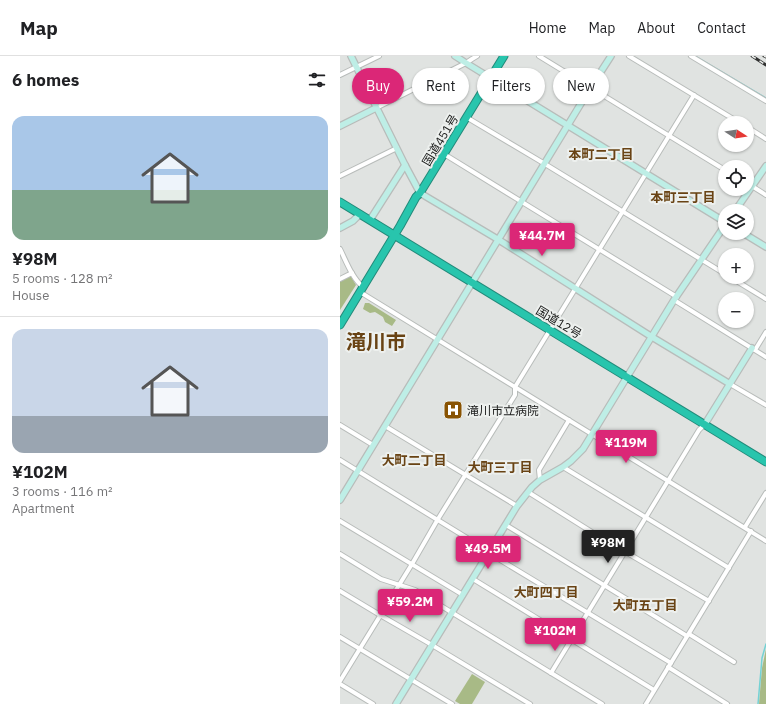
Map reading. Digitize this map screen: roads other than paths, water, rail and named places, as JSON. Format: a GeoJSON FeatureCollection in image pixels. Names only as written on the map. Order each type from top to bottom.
{"type":"FeatureCollection","features":[{"type":"Feature","properties":{"kind":"highway","name":"国道451号"},"geometry":{"type":"LineString","coordinates":[[496,68],[504,56]]}},
{"type":"Feature","properties":{"kind":"highway","name":"国道451号"},"geometry":{"type":"LineString","coordinates":[[340,325],[395,235],[416,197],[420,193],[477,99]]}},
{"type":"Feature","properties":{"kind":"highway","name":"国道12号"},"geometry":{"type":"LineString","coordinates":[[340,202],[766,462]]}},
{"type":"Feature","properties":{"kind":"street"},"geometry":{"type":"LineString","coordinates":[[351,56],[420,193],[499,240],[652,337],[766,406]]}},
{"type":"Feature","properties":{"kind":"street"},"geometry":{"type":"LineString","coordinates":[[340,75],[379,56]]}},
{"type":"Feature","properties":{"kind":"street"},"geometry":{"type":"LineString","coordinates":[[455,56],[477,70]]}},
{"type":"Feature","properties":{"kind":"street"},"geometry":{"type":"LineString","coordinates":[[340,126],[466,63],[477,56]]}},
{"type":"Feature","properties":{"kind":"street"},"geometry":{"type":"LineString","coordinates":[[539,56],[559,68]]}},
{"type":"Feature","properties":{"kind":"street"},"geometry":{"type":"LineString","coordinates":[[603,68],[611,56]]}},
{"type":"Feature","properties":{"kind":"street"},"geometry":{"type":"LineString","coordinates":[[629,56],[728,116]]}},
{"type":"Feature","properties":{"kind":"street"},"geometry":{"type":"LineString","coordinates":[[691,56],[766,102]]}},
{"type":"Feature","properties":{"kind":"street"},"geometry":{"type":"LineString","coordinates":[[340,681],[515,395],[515,387],[694,95]]}},
{"type":"Feature","properties":{"kind":"street"},"geometry":{"type":"LineString","coordinates":[[609,98],[718,166]]}},
{"type":"Feature","properties":{"kind":"street"},"geometry":{"type":"LineString","coordinates":[[533,104],[718,220]]}},
{"type":"Feature","properties":{"kind":"street"},"geometry":{"type":"LineString","coordinates":[[340,499],[581,104]]}},
{"type":"Feature","properties":{"kind":"street"},"geometry":{"type":"LineString","coordinates":[[466,117],[718,270]]}},
{"type":"Feature","properties":{"kind":"street"},"geometry":{"type":"LineString","coordinates":[[754,132],[766,139]]}},
{"type":"Feature","properties":{"kind":"street"},"geometry":{"type":"LineString","coordinates":[[340,176],[397,148]]}},
{"type":"Feature","properties":{"kind":"street"},"geometry":{"type":"LineString","coordinates":[[444,154],[599,250],[766,357]]}},
{"type":"Feature","properties":{"kind":"street"},"geometry":{"type":"LineString","coordinates":[[370,220],[405,165]]}},
{"type":"Feature","properties":{"kind":"street"},"geometry":{"type":"LineString","coordinates":[[754,179],[766,166]]}},
{"type":"Feature","properties":{"kind":"street"},"geometry":{"type":"LineString","coordinates":[[754,188],[766,195]]}},
{"type":"Feature","properties":{"kind":"street"},"geometry":{"type":"LineString","coordinates":[[340,228],[353,222],[360,214]]}},
{"type":"Feature","properties":{"kind":"street"},"geometry":{"type":"LineString","coordinates":[[396,704],[517,506],[540,480],[563,467],[583,449],[675,298],[718,234]]}},
{"type":"Feature","properties":{"kind":"street"},"geometry":{"type":"LineString","coordinates":[[754,240],[766,247]]}},
{"type":"Feature","properties":{"kind":"street"},"geometry":{"type":"LineString","coordinates":[[340,249],[362,289],[438,340],[766,541]]}},
{"type":"Feature","properties":{"kind":"street"},"geometry":{"type":"LineString","coordinates":[[340,279],[352,273]]}},
{"type":"Feature","properties":{"kind":"street"},"geometry":{"type":"LineString","coordinates":[[741,284],[766,299]]}},
{"type":"Feature","properties":{"kind":"street"},"geometry":{"type":"LineString","coordinates":[[551,673],[699,430],[705,424],[753,349],[766,332]]}},
{"type":"Feature","properties":{"kind":"street"},"geometry":{"type":"LineString","coordinates":[[540,480],[539,470],[569,420]]}},
{"type":"Feature","properties":{"kind":"street"},"geometry":{"type":"LineString","coordinates":[[340,425],[373,445]]}},
{"type":"Feature","properties":{"kind":"street"},"geometry":{"type":"LineString","coordinates":[[385,426],[517,506]]}},
{"type":"Feature","properties":{"kind":"street"},"geometry":{"type":"LineString","coordinates":[[340,460],[588,613],[727,704]]}},
{"type":"Feature","properties":{"kind":"street"},"geometry":{"type":"LineString","coordinates":[[563,467],[729,568]]}},
{"type":"Feature","properties":{"kind":"street"},"geometry":{"type":"LineString","coordinates":[[528,492],[595,534],[709,601]]}},
{"type":"Feature","properties":{"kind":"street"},"geometry":{"type":"LineString","coordinates":[[745,527],[766,493]]}},
{"type":"Feature","properties":{"kind":"street"},"geometry":{"type":"LineString","coordinates":[[340,521],[463,595]]}},
{"type":"Feature","properties":{"kind":"street"},"geometry":{"type":"LineString","coordinates":[[506,525],[734,662]]}},
{"type":"Feature","properties":{"kind":"street"},"geometry":{"type":"LineString","coordinates":[[646,704],[751,531]]}},
{"type":"Feature","properties":{"kind":"street"},"geometry":{"type":"LineString","coordinates":[[340,554],[381,579],[415,590],[602,704]]}},
{"type":"Feature","properties":{"kind":"street"},"geometry":{"type":"LineString","coordinates":[[473,579],[654,690]]}},
{"type":"Feature","properties":{"kind":"street"},"geometry":{"type":"LineString","coordinates":[[340,591],[530,704]]}},
{"type":"Feature","properties":{"kind":"street"},"geometry":{"type":"LineString","coordinates":[[340,637],[452,704]]}},
{"type":"Feature","properties":{"kind":"street"},"geometry":{"type":"LineString","coordinates":[[340,684],[373,704]]}},
{"type":"Feature","properties":{"kind":"waterway"},"geometry":{"type":"LineString","coordinates":[[695,56],[766,98]]}},
{"type":"Feature","properties":{"kind":"waterway"},"geometry":{"type":"LineString","coordinates":[[758,704],[762,658],[766,644]]}},
{"type":"Feature","properties":{"kind":"railway"},"geometry":{"type":"LineString","coordinates":[[752,56],[766,65]]}},
{"type":"Feature","properties":{"kind":"place","name":"滝川市立病院"},"geometry":{"type":"Point","coordinates":[453,410]}},
{"type":"Feature","properties":{"kind":"district","name":"本町二丁目"},"geometry":{"type":"Point","coordinates":[601,154]}},
{"type":"Feature","properties":{"kind":"district","name":"本町三丁目"},"geometry":{"type":"Point","coordinates":[683,197]}},
{"type":"Feature","properties":{"kind":"district","name":"滝川市"},"geometry":{"type":"Point","coordinates":[376,341]}},
{"type":"Feature","properties":{"kind":"district","name":"大町二丁目"},"geometry":{"type":"Point","coordinates":[414,460]}},
{"type":"Feature","properties":{"kind":"district","name":"大町三丁目"},"geometry":{"type":"Point","coordinates":[500,467]}},
{"type":"Feature","properties":{"kind":"district","name":"大町四丁目"},"geometry":{"type":"Point","coordinates":[546,592]}},
{"type":"Feature","properties":{"kind":"district","name":"大町五丁目"},"geometry":{"type":"Point","coordinates":[645,605]}}]}
